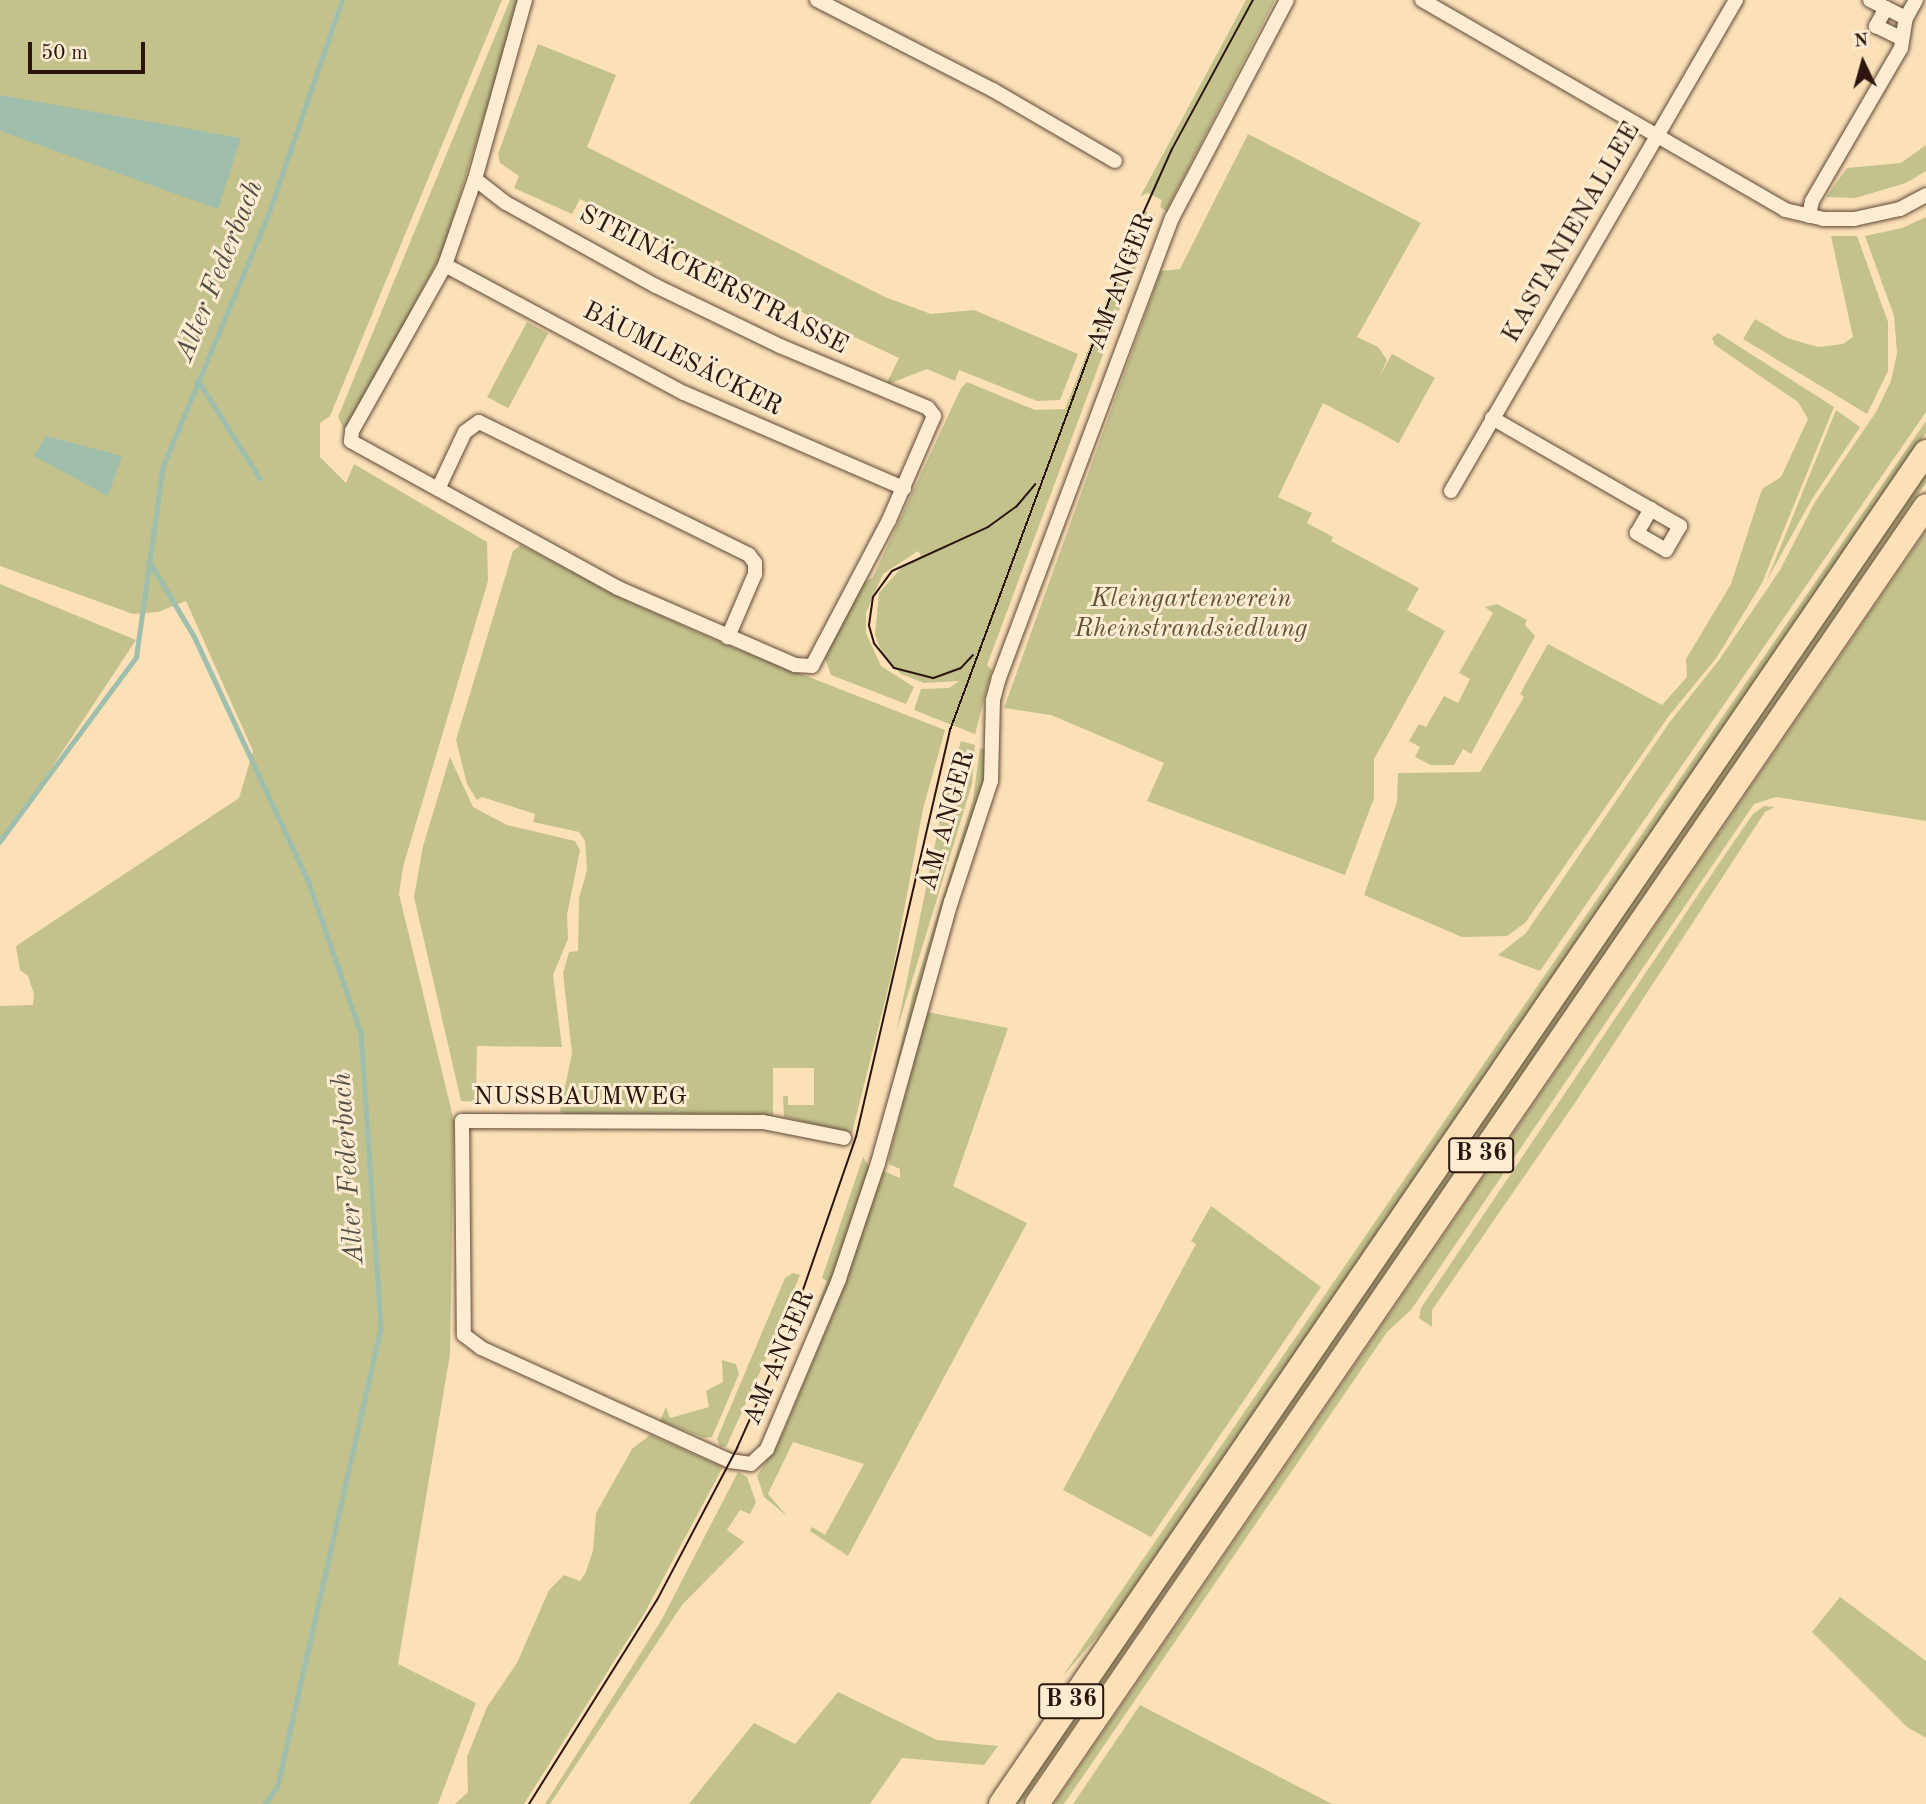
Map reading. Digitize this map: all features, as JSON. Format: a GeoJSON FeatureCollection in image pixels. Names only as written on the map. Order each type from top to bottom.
{"type":"FeatureCollection","features":[{"type":"Feature","properties":{"kind":"highway","name":"B 36"},"geometry":{"type":"LineString","coordinates":[[1001,1804],[1926,452]]}},
{"type":"Feature","properties":{"kind":"highway","name":"B 36"},"geometry":{"type":"LineString","coordinates":[[1037,1804],[1926,506]]}},
{"type":"Feature","properties":{"kind":"street"},"geometry":{"type":"LineString","coordinates":[[525,0],[475,179],[445,265],[352,431],[351,442],[618,588],[795,665],[812,666],[904,488]]}},
{"type":"Feature","properties":{"kind":"street"},"geometry":{"type":"LineString","coordinates":[[817,0],[993,90],[1115,161]]}},
{"type":"Feature","properties":{"kind":"street","name":"AM ANGER"},"geometry":{"type":"LineString","coordinates":[[708,1452],[743,1465],[756,1461],[767,1449],[839,1279],[882,1151],[951,902],[991,781],[995,749],[993,699],[999,678],[1172,218],[1287,0]]}},
{"type":"Feature","properties":{"kind":"street"},"geometry":{"type":"LineString","coordinates":[[1422,0],[1771,204],[1809,216],[1837,219],[1878,215],[1926,195]]}},
{"type":"Feature","properties":{"kind":"street","name":"KASTANIENALLEE"},"geometry":{"type":"LineString","coordinates":[[1451,491],[1737,0]]}},
{"type":"Feature","properties":{"kind":"street"},"geometry":{"type":"LineString","coordinates":[[1870,0],[1906,18]]}},
{"type":"Feature","properties":{"kind":"street"},"geometry":{"type":"LineString","coordinates":[[1809,216],[1812,201],[1900,48],[1906,18],[1916,0]]}},
{"type":"Feature","properties":{"kind":"street"},"geometry":{"type":"LineString","coordinates":[[1886,8],[1876,26],[1901,38]]}},
{"type":"Feature","properties":{"kind":"street","name":"STEINÄCKERSTRASSE"},"geometry":{"type":"LineString","coordinates":[[475,179],[506,203],[666,291],[791,351],[928,408],[934,416],[904,488]]}},
{"type":"Feature","properties":{"kind":"street","name":"BÄUMLESÄCKER"},"geometry":{"type":"LineString","coordinates":[[445,265],[684,393],[904,488]]}},
{"type":"Feature","properties":{"kind":"street"},"geometry":{"type":"LineString","coordinates":[[1492,418],[1651,509]]}},
{"type":"Feature","properties":{"kind":"street"},"geometry":{"type":"LineString","coordinates":[[438,489],[465,432],[479,422],[749,555],[755,564],[755,574],[728,636]]}},
{"type":"Feature","properties":{"kind":"street","name":"NUSSBAUMWEG"},"geometry":{"type":"LineString","coordinates":[[708,1452],[481,1348],[464,1335],[462,1121],[763,1122],[844,1138]]}},
{"type":"Feature","properties":{"kind":"green space"},"geometry":{"type":"Polygon","coordinates":[[[0,0],[502,0],[330,416],[320,423],[320,457],[346,483],[354,464],[487,542],[488,581],[403,867],[399,894],[454,1121],[450,1354],[398,1664],[476,1703],[438,1804],[0,1804],[0,1006],[33,1005],[34,994],[28,976],[20,970],[16,946],[239,798],[253,751],[186,601],[158,612],[133,614],[0,566],[0,0]]]}},
{"type":"Feature","properties":{"kind":"green space"},"geometry":{"type":"Polygon","coordinates":[[[510,0],[520,0],[443,250],[346,434],[338,417],[510,0]]]}},
{"type":"Feature","properties":{"kind":"green space"},"geometry":{"type":"Polygon","coordinates":[[[1246,0],[1275,0],[1166,211],[1160,207],[1162,200],[1147,193],[1140,197],[1246,0]]]}},
{"type":"Feature","properties":{"kind":"green space"},"geometry":{"type":"Polygon","coordinates":[[[538,44],[616,75],[587,147],[885,297],[931,314],[974,310],[1078,354],[1060,400],[1037,401],[959,370],[955,381],[927,369],[886,385],[899,358],[716,272],[721,263],[716,260],[711,269],[580,199],[572,214],[514,188],[519,176],[500,163],[498,154],[538,44]]]}},
{"type":"Feature","properties":{"kind":"green space","name":"Kleingartenverein Rheinstrandsiedlung"},"geometry":{"type":"Polygon","coordinates":[[[1248,134],[1421,223],[1357,337],[1378,347],[1387,360],[1359,422],[1323,403],[1278,497],[1312,513],[1307,523],[1333,537],[1331,541],[1419,588],[1407,610],[1445,631],[1374,759],[1374,798],[1345,875],[1147,801],[1164,763],[1051,715],[1004,708],[1161,271],[1180,269],[1248,134]]]}},
{"type":"Feature","properties":{"kind":"green space"},"geometry":{"type":"Polygon","coordinates":[[[1926,145],[1926,171],[1906,183],[1855,198],[1826,197],[1847,168],[1901,163],[1926,145]]]}},
{"type":"Feature","properties":{"kind":"green space"},"geometry":{"type":"Polygon","coordinates":[[[1143,210],[1155,215],[987,665],[992,670],[975,734],[914,710],[921,689],[949,688],[959,681],[924,683],[901,674],[883,655],[875,635],[879,593],[901,568],[921,556],[918,551],[883,574],[866,613],[866,633],[881,666],[914,687],[906,704],[831,675],[825,658],[854,590],[873,577],[961,388],[967,382],[1035,410],[1065,409],[1143,210]]]}},
{"type":"Feature","properties":{"kind":"green space"},"geometry":{"type":"Polygon","coordinates":[[[1926,217],[1926,412],[1540,971],[1498,955],[1526,933],[1669,723],[1719,660],[1780,570],[1815,502],[1876,412],[1891,381],[1897,353],[1894,316],[1865,236],[1902,228],[1926,217]]]}},
{"type":"Feature","properties":{"kind":"green space"},"geometry":{"type":"Polygon","coordinates":[[[1831,236],[1857,236],[1888,322],[1888,371],[1867,414],[1743,339],[1755,319],[1787,338],[1818,347],[1843,344],[1853,337],[1831,236]]]}},
{"type":"Feature","properties":{"kind":"green space"},"geometry":{"type":"Polygon","coordinates":[[[527,322],[548,333],[508,408],[487,397],[527,322]]]}},
{"type":"Feature","properties":{"kind":"green space"},"geometry":{"type":"Polygon","coordinates":[[[1718,333],[1834,407],[1762,583],[1717,657],[1668,717],[1525,923],[1507,936],[1462,937],[1364,895],[1397,802],[1398,773],[1480,772],[1524,697],[1520,694],[1548,644],[1662,705],[1687,677],[1686,659],[1731,584],[1762,489],[1781,477],[1808,419],[1798,402],[1715,345],[1712,338],[1718,333]]]}},
{"type":"Feature","properties":{"kind":"green space"},"geometry":{"type":"Polygon","coordinates":[[[1392,354],[1435,378],[1398,443],[1356,420],[1392,354]]]}},
{"type":"Feature","properties":{"kind":"green space"},"geometry":{"type":"Polygon","coordinates":[[[1836,410],[1860,427],[1812,499],[1767,580],[1836,410]]]}},
{"type":"Feature","properties":{"kind":"green space"},"geometry":{"type":"Polygon","coordinates":[[[1926,421],[1926,433],[1891,485],[1125,1605],[1062,1677],[1926,421]]]}},
{"type":"Feature","properties":{"kind":"green space"},"geometry":{"type":"Polygon","coordinates":[[[1926,469],[1926,483],[1517,1081],[1020,1804],[1012,1804],[1926,469]]]}},
{"type":"Feature","properties":{"kind":"green space"},"geometry":{"type":"Polygon","coordinates":[[[1926,531],[1926,821],[1776,797],[1754,804],[1411,1310],[1387,1332],[1064,1804],[1054,1804],[1926,531]]]}},
{"type":"Feature","properties":{"kind":"green space"},"geometry":{"type":"Polygon","coordinates":[[[521,545],[623,599],[724,644],[945,730],[923,809],[893,969],[852,1133],[784,1117],[783,1096],[788,1096],[788,1105],[814,1105],[814,1068],[773,1068],[773,1116],[567,1116],[560,1111],[572,1053],[563,973],[569,952],[578,951],[579,898],[587,870],[585,841],[579,832],[533,822],[535,814],[482,797],[477,800],[467,784],[456,740],[513,551],[521,545]]]}},
{"type":"Feature","properties":{"kind":"green space"},"geometry":{"type":"Polygon","coordinates":[[[0,584],[136,640],[0,846],[0,584]]]}},
{"type":"Feature","properties":{"kind":"green space"},"geometry":{"type":"Polygon","coordinates":[[[1497,604],[1527,620],[1525,625],[1535,636],[1471,754],[1463,749],[1454,765],[1431,765],[1415,757],[1420,747],[1409,741],[1419,724],[1426,727],[1444,696],[1458,703],[1470,679],[1459,673],[1493,613],[1485,607],[1497,604]]]}},
{"type":"Feature","properties":{"kind":"green space"},"geometry":{"type":"Polygon","coordinates":[[[961,741],[975,745],[972,784],[896,1033],[945,796],[961,741]]]}},
{"type":"Feature","properties":{"kind":"green space"},"geometry":{"type":"Polygon","coordinates":[[[980,748],[988,751],[983,785],[930,947],[880,1135],[913,993],[973,800],[980,748]]]}},
{"type":"Feature","properties":{"kind":"green space"},"geometry":{"type":"Polygon","coordinates":[[[450,757],[473,807],[507,825],[575,841],[580,850],[567,915],[568,939],[553,975],[562,1047],[477,1046],[476,1092],[485,1092],[485,1102],[461,1101],[414,897],[423,846],[450,757]]]}},
{"type":"Feature","properties":{"kind":"green space"},"geometry":{"type":"Polygon","coordinates":[[[1764,806],[1775,807],[1765,812],[1579,1097],[1432,1310],[1432,1327],[1419,1318],[1421,1308],[1722,859],[1753,814],[1764,806]]]}},
{"type":"Feature","properties":{"kind":"green space"},"geometry":{"type":"Polygon","coordinates":[[[927,1012],[1008,1028],[953,1186],[1027,1223],[848,1556],[810,1531],[812,1527],[825,1535],[864,1464],[793,1442],[768,1494],[787,1516],[764,1497],[757,1476],[780,1440],[835,1309],[883,1171],[900,1178],[900,1169],[889,1164],[889,1157],[927,1012]]]}},
{"type":"Feature","properties":{"kind":"green space"},"geometry":{"type":"Polygon","coordinates":[[[863,1157],[870,1168],[813,1330],[809,1329],[827,1281],[822,1278],[863,1157]]]}},
{"type":"Feature","properties":{"kind":"green space"},"geometry":{"type":"Polygon","coordinates":[[[1211,1206],[1321,1287],[1151,1537],[1063,1490],[1196,1244],[1191,1241],[1211,1206]]]}},
{"type":"Feature","properties":{"kind":"green space"},"geometry":{"type":"Polygon","coordinates":[[[793,1273],[800,1275],[769,1352],[726,1447],[720,1446],[717,1439],[785,1278],[793,1273]]]}},
{"type":"Feature","properties":{"kind":"green space"},"geometry":{"type":"Polygon","coordinates":[[[722,1360],[736,1364],[739,1374],[712,1437],[705,1438],[660,1421],[666,1407],[670,1418],[709,1407],[706,1391],[723,1382],[722,1360]]]}},
{"type":"Feature","properties":{"kind":"green space"},"geometry":{"type":"Polygon","coordinates":[[[650,1435],[723,1467],[644,1614],[524,1804],[455,1804],[468,1792],[467,1757],[487,1707],[517,1663],[549,1590],[564,1575],[580,1581],[585,1574],[593,1551],[596,1513],[632,1449],[650,1435]]]}},
{"type":"Feature","properties":{"kind":"green space"},"geometry":{"type":"Polygon","coordinates":[[[738,1472],[747,1477],[756,1502],[750,1514],[740,1510],[727,1530],[744,1542],[682,1605],[550,1804],[545,1804],[661,1621],[738,1472]]]}},
{"type":"Feature","properties":{"kind":"green space"},"geometry":{"type":"Polygon","coordinates":[[[1840,1597],[1926,1661],[1926,1738],[1907,1727],[1812,1632],[1840,1597]]]}},
{"type":"Feature","properties":{"kind":"green space"},"geometry":{"type":"Polygon","coordinates":[[[838,1692],[937,1740],[998,1746],[984,1765],[902,1758],[870,1804],[689,1804],[754,1723],[795,1744],[838,1692]]]}},
{"type":"Feature","properties":{"kind":"green space"},"geometry":{"type":"Polygon","coordinates":[[[1140,1705],[1332,1804],[1073,1804],[1140,1705]]]}},
{"type":"Feature","properties":{"kind":"shaded area"},"geometry":{"type":"Polygon","coordinates":[[[0,95],[241,138],[218,209],[0,131],[0,95]]]}},
{"type":"Feature","properties":{"kind":"shaded area"},"geometry":{"type":"Polygon","coordinates":[[[46,436],[122,456],[108,496],[34,456],[46,436]]]}},
{"type":"Feature","properties":{"kind":"waterway","name":"Alter Federbach"},"geometry":{"type":"LineString","coordinates":[[0,841],[136,657],[163,466],[268,215],[342,0]]}},
{"type":"Feature","properties":{"kind":"waterway"},"geometry":{"type":"LineString","coordinates":[[198,380],[260,478]]}},
{"type":"Feature","properties":{"kind":"waterway","name":"Alter Federbach"},"geometry":{"type":"LineString","coordinates":[[149,561],[194,636],[308,880],[361,1033],[381,1328],[278,1786],[266,1804]]}},
{"type":"Feature","properties":{"kind":"tram line"},"geometry":{"type":"LineString","coordinates":[[529,1804],[657,1600],[737,1448],[787,1336],[856,1137],[950,730],[1133,236],[1172,149],[1253,0]]}},
{"type":"Feature","properties":{"kind":"tram line"},"geometry":{"type":"LineString","coordinates":[[973,655],[961,668],[933,678],[894,668],[874,643],[869,625],[873,597],[892,571],[988,527],[1016,507],[1035,484]]}}]}
